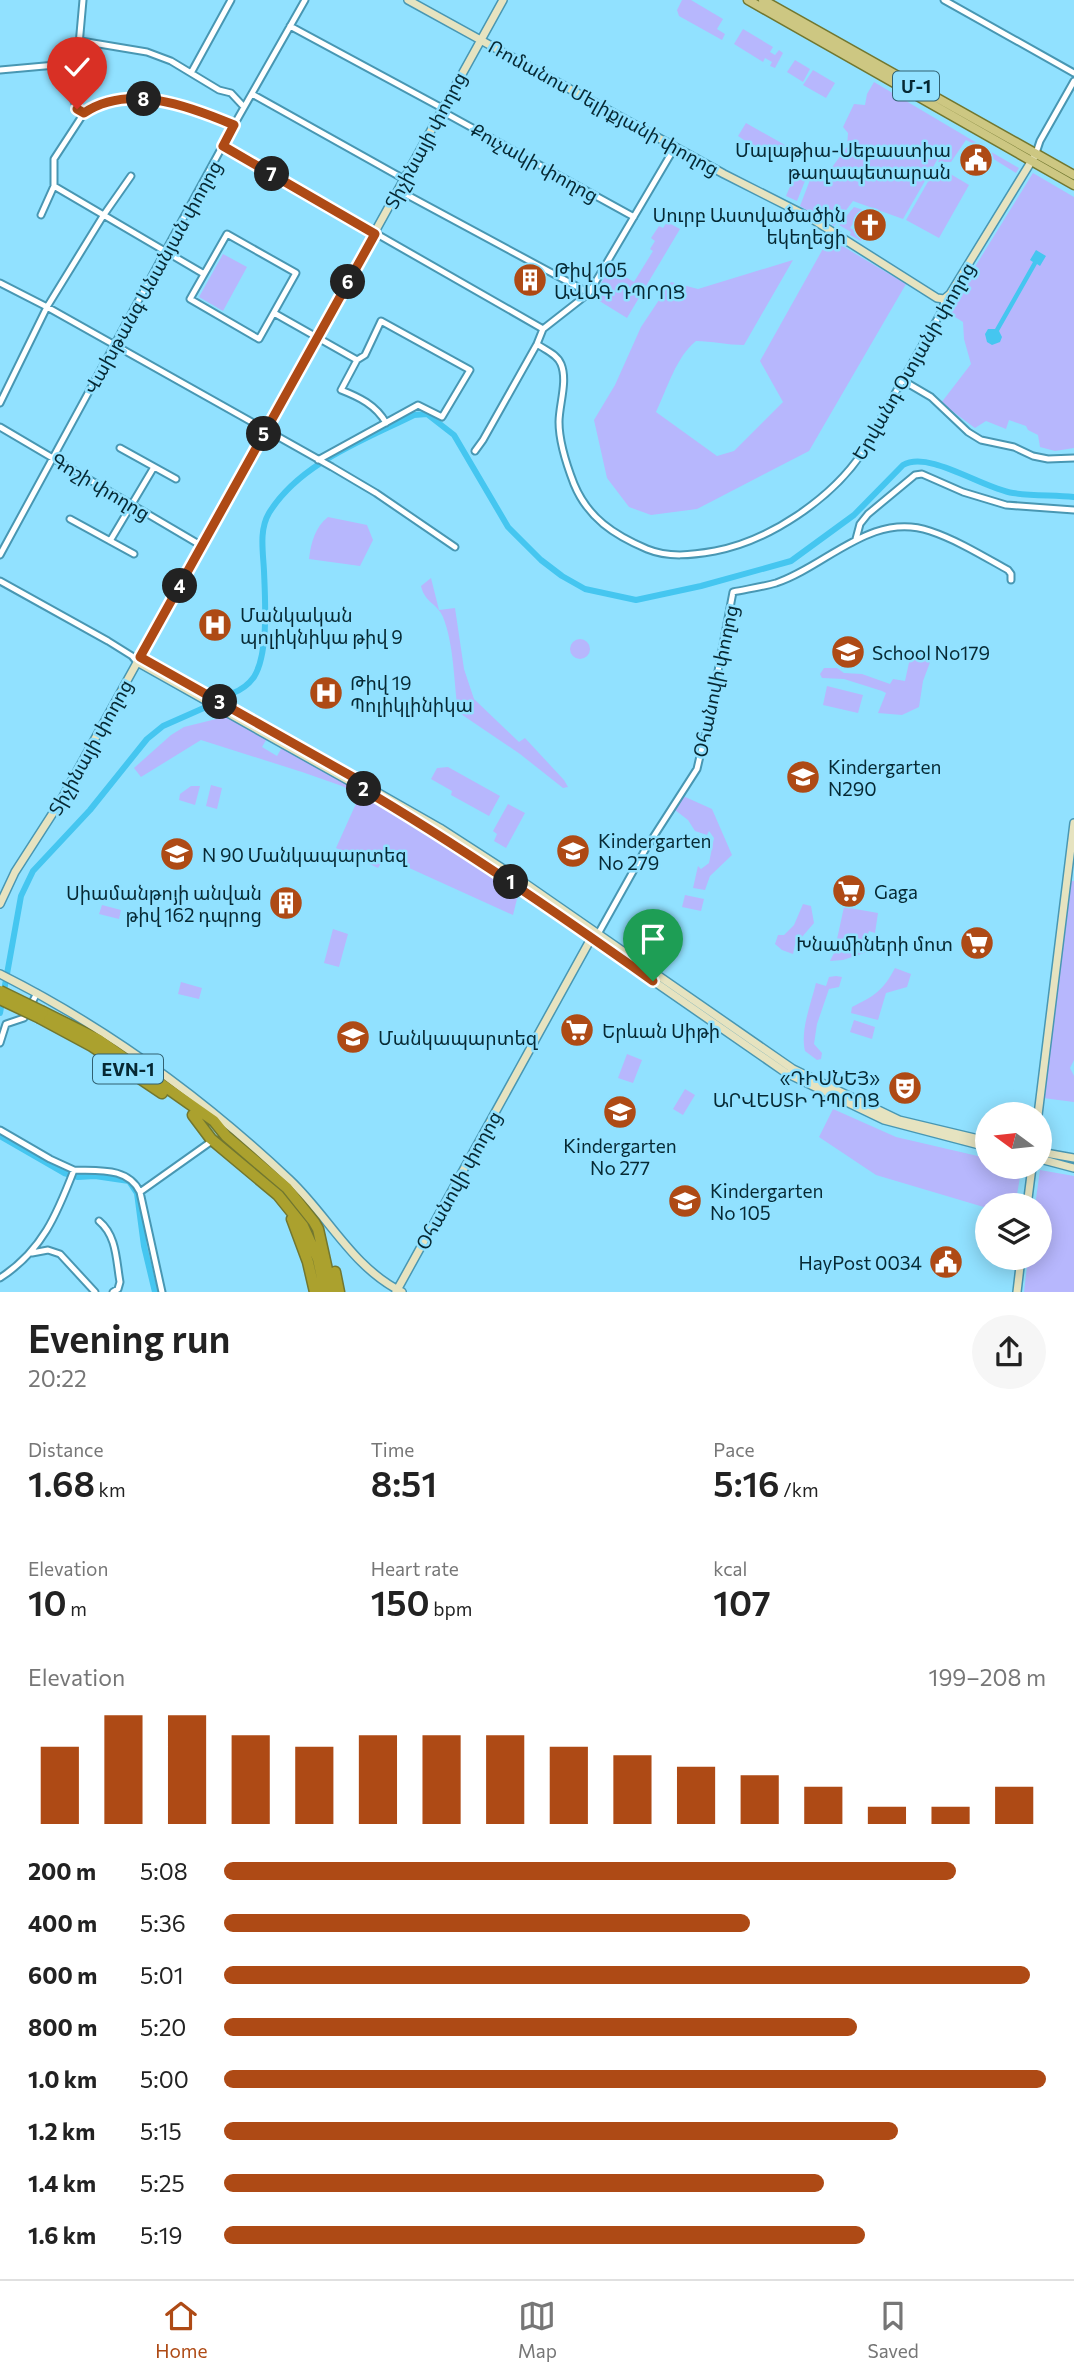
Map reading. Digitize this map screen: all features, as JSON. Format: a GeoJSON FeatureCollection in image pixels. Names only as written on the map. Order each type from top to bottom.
{"type":"FeatureCollection","features":[{"type":"Feature","properties":{"kind":"highway","name":"EVN-1"},"geometry":{"type":"LineString","coordinates":[[0,991],[92,1046],[193,1115],[223,1125]]}},
{"type":"Feature","properties":{"kind":"highway","name":"EVN-1"},"geometry":{"type":"LineString","coordinates":[[0,999],[99,1040],[223,1125]]}},
{"type":"Feature","properties":{"kind":"highway"},"geometry":{"type":"LineString","coordinates":[[193,1115],[211,1139],[278,1195],[285,1204],[308,1237],[318,1259],[325,1292]]}},
{"type":"Feature","properties":{"kind":"highway"},"geometry":{"type":"LineString","coordinates":[[223,1125],[226,1136],[286,1188],[318,1229],[326,1241],[339,1292]]}},
{"type":"Feature","properties":{"kind":"highway"},"geometry":{"type":"LineString","coordinates":[[285,1204],[308,1262],[315,1292]]}},
{"type":"Feature","properties":{"kind":"highway"},"geometry":{"type":"LineString","coordinates":[[318,1229],[332,1292]]}},
{"type":"Feature","properties":{"kind":"main road","name":"Ռոմանոս Մելիքյանի փողոց"},"geometry":{"type":"LineString","coordinates":[[408,0],[674,147],[809,217],[937,298],[944,299]]}},
{"type":"Feature","properties":{"kind":"main road","name":"Տիչինայի փողոց"},"geometry":{"type":"LineString","coordinates":[[0,904],[15,872],[61,802],[136,659],[202,547],[503,0]]}},
{"type":"Feature","properties":{"kind":"main road","name":"Մ-1"},"geometry":{"type":"LineString","coordinates":[[748,0],[794,22],[1034,157],[1074,175]]}},
{"type":"Feature","properties":{"kind":"main road","name":"Մ-1"},"geometry":{"type":"LineString","coordinates":[[763,0],[794,22]]}},
{"type":"Feature","properties":{"kind":"main road","name":"Մ-1"},"geometry":{"type":"LineString","coordinates":[[1034,157],[1074,185]]}},
{"type":"Feature","properties":{"kind":"main road","name":"Երվանդ Օտյանի փողոց"},"geometry":{"type":"LineString","coordinates":[[944,299],[957,283],[1034,157]]}},
{"type":"Feature","properties":{"kind":"main road"},"geometry":{"type":"LineString","coordinates":[[136,659],[359,783],[473,854],[793,1069],[899,1120],[975,1138]]}},
{"type":"Feature","properties":{"kind":"main road"},"geometry":{"type":"LineString","coordinates":[[1040,1102],[1074,823]]}},
{"type":"Feature","properties":{"kind":"main road"},"geometry":{"type":"LineString","coordinates":[[595,935],[786,1073],[884,1120],[975,1144]]}},
{"type":"Feature","properties":{"kind":"main road","name":"Օհանովի փողոց"},"geometry":{"type":"LineString","coordinates":[[398,1291],[503,1110],[595,935]]}},
{"type":"Feature","properties":{"kind":"main road"},"geometry":{"type":"LineString","coordinates":[[0,974],[37,993],[148,1063],[223,1125]]}},
{"type":"Feature","properties":{"kind":"main road","name":"EVN-1"},"geometry":{"type":"LineString","coordinates":[[223,1125],[293,1183],[353,1256],[398,1291]]}},
{"type":"Feature","properties":{"kind":"main road"},"geometry":{"type":"LineString","coordinates":[[1052,1154],[1074,1158]]}},
{"type":"Feature","properties":{"kind":"main road"},"geometry":{"type":"LineString","coordinates":[[1052,1162],[1074,1168]]}},
{"type":"Feature","properties":{"kind":"main road"},"geometry":{"type":"LineString","coordinates":[[1017,1292],[1020,1270]]}},
{"type":"Feature","properties":{"kind":"street"},"geometry":{"type":"LineString","coordinates":[[83,0],[74,102],[77,109],[84,113]]}},
{"type":"Feature","properties":{"kind":"street"},"geometry":{"type":"LineString","coordinates":[[191,73],[231,0]]}},
{"type":"Feature","properties":{"kind":"street","name":"Վախթանգ Անանյան փողոց"},"geometry":{"type":"LineString","coordinates":[[0,555],[305,0]]}},
{"type":"Feature","properties":{"kind":"street"},"geometry":{"type":"LineString","coordinates":[[944,0],[1074,73]]}},
{"type":"Feature","properties":{"kind":"street","name":"Քուչակի փողոց"},"geometry":{"type":"LineString","coordinates":[[290,26],[634,217]]}},
{"type":"Feature","properties":{"kind":"street"},"geometry":{"type":"LineString","coordinates":[[81,41],[147,52],[171,61],[219,89],[231,93],[244,107]]}},
{"type":"Feature","properties":{"kind":"street"},"geometry":{"type":"LineString","coordinates":[[0,70],[78,63]]}},
{"type":"Feature","properties":{"kind":"street"},"geometry":{"type":"LineString","coordinates":[[1034,157],[1040,141],[1074,81]]}},
{"type":"Feature","properties":{"kind":"street"},"geometry":{"type":"LineString","coordinates":[[252,94],[404,179]]}},
{"type":"Feature","properties":{"kind":"street"},"geometry":{"type":"LineString","coordinates":[[41,215],[54,186],[54,159],[84,113],[115,100],[139,98],[192,108],[234,125]]}},
{"type":"Feature","properties":{"kind":"street"},"geometry":{"type":"LineString","coordinates":[[223,146],[543,329]]}},
{"type":"Feature","properties":{"kind":"street"},"geometry":{"type":"LineString","coordinates":[[475,451],[543,329],[589,293],[674,147]]}},
{"type":"Feature","properties":{"kind":"street"},"geometry":{"type":"LineString","coordinates":[[0,403],[47,307],[131,176]]}},
{"type":"Feature","properties":{"kind":"street"},"geometry":{"type":"LineString","coordinates":[[54,186],[204,274]]}},
{"type":"Feature","properties":{"kind":"street"},"geometry":{"type":"LineString","coordinates":[[398,190],[589,293]]}},
{"type":"Feature","properties":{"kind":"street"},"geometry":{"type":"LineString","coordinates":[[227,234],[294,271],[295,275],[257,339],[191,301],[204,274],[227,234]]}},
{"type":"Feature","properties":{"kind":"street"},"geometry":{"type":"LineString","coordinates":[[0,284],[47,307],[332,467],[376,493],[455,547]]}},
{"type":"Feature","properties":{"kind":"street","name":"Երվանդ Օտյանի փողոց"},"geometry":{"type":"LineString","coordinates":[[537,344],[556,356],[561,363],[563,372],[559,426],[574,483],[582,501],[598,521],[616,535],[654,551],[668,555],[685,555],[729,548],[763,537],[791,520],[827,490],[861,453],[943,309],[944,299]]}},
{"type":"Feature","properties":{"kind":"street"},"geometry":{"type":"LineString","coordinates":[[274,313],[357,360]]}},
{"type":"Feature","properties":{"kind":"street"},"geometry":{"type":"LineString","coordinates":[[318,460],[386,423],[418,405],[442,417],[470,370],[381,321],[365,355],[357,360],[341,390],[365,401],[380,412],[386,423]]}},
{"type":"Feature","properties":{"kind":"street"},"geometry":{"type":"LineString","coordinates":[[902,380],[931,397],[968,432],[981,439],[1014,447],[1032,456],[1048,459],[1074,458]]}},
{"type":"Feature","properties":{"kind":"street","name":"Գոշի փողոց"},"geometry":{"type":"LineString","coordinates":[[0,427],[202,547]]}},
{"type":"Feature","properties":{"kind":"street"},"geometry":{"type":"LineString","coordinates":[[120,447],[176,479]]}},
{"type":"Feature","properties":{"kind":"street"},"geometry":{"type":"LineString","coordinates":[[110,541],[154,467]]}},
{"type":"Feature","properties":{"kind":"street"},"geometry":{"type":"LineString","coordinates":[[856,539],[860,524],[868,514],[915,475],[922,474],[963,492],[1006,505],[1074,510]]}},
{"type":"Feature","properties":{"kind":"street"},"geometry":{"type":"LineString","coordinates":[[70,519],[134,555]]}},
{"type":"Feature","properties":{"kind":"street","name":"Օհանովի փողոց"},"geometry":{"type":"LineString","coordinates":[[595,935],[696,769],[708,723],[733,592],[776,583],[856,539],[878,530],[912,527],[930,530],[1008,570],[1011,580]]}},
{"type":"Feature","properties":{"kind":"street"},"geometry":{"type":"LineString","coordinates":[[0,581],[136,659]]}},
{"type":"Feature","properties":{"kind":"street"},"geometry":{"type":"LineString","coordinates":[[0,1043],[6,1024],[24,1018],[37,993]]}},
{"type":"Feature","properties":{"kind":"street"},"geometry":{"type":"LineString","coordinates":[[0,1130],[74,1171],[117,1172],[129,1176],[140,1192],[162,1292]]}},
{"type":"Feature","properties":{"kind":"street"},"geometry":{"type":"LineString","coordinates":[[140,1192],[209,1143]]}},
{"type":"Feature","properties":{"kind":"street"},"geometry":{"type":"LineString","coordinates":[[0,1278],[32,1253],[57,1213],[74,1171]]}},
{"type":"Feature","properties":{"kind":"street"},"geometry":{"type":"LineString","coordinates":[[99,1221],[108,1228],[113,1239],[120,1282],[118,1289],[113,1292]]}},
{"type":"Feature","properties":{"kind":"street"},"geometry":{"type":"LineString","coordinates":[[32,1253],[48,1250],[60,1254],[95,1292]]}},
{"type":"Feature","properties":{"kind":"shaded area"},"geometry":{"type":"Polygon","coordinates":[[[682,0],[691,0],[723,19],[717,29],[725,34],[722,40],[679,16],[677,10],[682,0]]]}},
{"type":"Feature","properties":{"kind":"shaded area"},"geometry":{"type":"Polygon","coordinates":[[[743,29],[773,47],[770,52],[775,55],[779,50],[783,53],[775,68],[770,66],[772,62],[765,58],[763,62],[734,44],[743,29]]]}},
{"type":"Feature","properties":{"kind":"shaded area"},"geometry":{"type":"Polygon","coordinates":[[[795,60],[810,69],[803,82],[787,72],[795,60]]]}},
{"type":"Feature","properties":{"kind":"shaded area"},"geometry":{"type":"Polygon","coordinates":[[[813,70],[835,83],[826,98],[803,85],[813,70]]]}},
{"type":"Feature","properties":{"kind":"shaded area"},"geometry":{"type":"Polygon","coordinates":[[[874,82],[977,143],[976,145],[966,140],[951,162],[938,162],[943,153],[949,156],[943,152],[944,148],[903,219],[853,201],[834,226],[800,206],[813,172],[827,174],[847,147],[848,133],[843,127],[854,104],[865,105],[867,94],[874,82]]]}},
{"type":"Feature","properties":{"kind":"shaded area"},"geometry":{"type":"Polygon","coordinates":[[[746,123],[785,145],[778,157],[759,145],[753,154],[746,150],[750,144],[738,136],[746,123]]]}},
{"type":"Feature","properties":{"kind":"shaded area"},"geometry":{"type":"Polygon","coordinates":[[[986,149],[1019,168],[1016,173],[984,153],[986,149]]]}},
{"type":"Feature","properties":{"kind":"shaded area"},"geometry":{"type":"Polygon","coordinates":[[[937,166],[969,185],[939,238],[906,220],[937,166]]]}},
{"type":"Feature","properties":{"kind":"shaded area"},"geometry":{"type":"Polygon","coordinates":[[[1033,173],[1074,197],[1074,448],[1055,451],[1040,447],[1038,435],[1026,426],[1009,420],[1006,429],[986,421],[975,428],[941,403],[971,364],[964,339],[963,322],[947,312],[1033,173]]]}},
{"type":"Feature","properties":{"kind":"shaded area"},"geometry":{"type":"Polygon","coordinates":[[[794,177],[805,181],[797,201],[786,196],[794,177]]]}},
{"type":"Feature","properties":{"kind":"shaded area"},"geometry":{"type":"Polygon","coordinates":[[[854,207],[876,214],[873,218],[868,216],[866,221],[855,221],[850,228],[860,233],[864,231],[861,241],[839,225],[854,207]]]}},
{"type":"Feature","properties":{"kind":"shaded area"},"geometry":{"type":"Polygon","coordinates":[[[667,222],[680,229],[627,318],[593,297],[610,268],[634,282],[653,251],[650,249],[655,241],[651,238],[659,226],[663,228],[667,222]]]}},
{"type":"Feature","properties":{"kind":"shaded area"},"geometry":{"type":"Polygon","coordinates":[[[829,238],[906,284],[809,451],[697,509],[651,515],[629,507],[607,478],[594,420],[615,385],[641,327],[671,282],[698,289],[793,260],[744,345],[696,341],[677,364],[656,412],[717,456],[734,451],[783,402],[760,361],[829,238]]]}},
{"type":"Feature","properties":{"kind":"shaded area"},"geometry":{"type":"Polygon","coordinates":[[[1036,250],[1046,256],[1040,266],[1037,264],[999,331],[1002,337],[1000,342],[992,345],[987,342],[985,334],[988,329],[995,329],[1033,262],[1030,260],[1036,250]]]}},
{"type":"Feature","properties":{"kind":"shaded area"},"geometry":{"type":"Polygon","coordinates":[[[223,254],[247,267],[223,311],[199,297],[223,254]]]}},
{"type":"Feature","properties":{"kind":"shaded area"},"geometry":{"type":"Polygon","coordinates":[[[328,517],[367,525],[373,540],[360,566],[309,559],[314,536],[328,517]]]}},
{"type":"Feature","properties":{"kind":"shaded area"},"geometry":{"type":"Polygon","coordinates":[[[431,578],[439,610],[455,608],[464,669],[474,699],[519,742],[525,738],[568,787],[563,788],[520,754],[458,712],[447,628],[440,612],[425,596],[421,586],[431,578]]]}},
{"type":"Feature","properties":{"kind":"shaded area"},"geometry":{"type":"Polygon","coordinates":[[[580,639],[587,642],[590,649],[587,656],[580,659],[573,656],[570,649],[573,642],[580,639]]]}},
{"type":"Feature","properties":{"kind":"shaded area"},"geometry":{"type":"Polygon","coordinates":[[[924,653],[932,657],[923,681],[919,707],[902,715],[878,713],[886,693],[882,691],[844,679],[822,678],[820,674],[824,668],[837,668],[844,673],[862,674],[890,684],[893,679],[905,681],[910,658],[924,653]]]}},
{"type":"Feature","properties":{"kind":"shaded area"},"geometry":{"type":"Polygon","coordinates":[[[827,686],[863,695],[858,713],[823,705],[827,686]]]}},
{"type":"Feature","properties":{"kind":"shaded area"},"geometry":{"type":"Polygon","coordinates":[[[228,716],[269,735],[262,747],[277,756],[284,744],[357,784],[353,792],[302,772],[201,740],[141,777],[134,768],[184,727],[228,716]]]}},
{"type":"Feature","properties":{"kind":"shaded area"},"geometry":{"type":"Polygon","coordinates":[[[448,767],[500,796],[489,816],[451,795],[452,791],[431,779],[437,768],[448,767]]]}},
{"type":"Feature","properties":{"kind":"shaded area"},"geometry":{"type":"Polygon","coordinates":[[[211,785],[222,788],[217,809],[206,806],[211,785]]]}},
{"type":"Feature","properties":{"kind":"shaded area"},"geometry":{"type":"Polygon","coordinates":[[[191,786],[200,786],[195,805],[179,800],[180,794],[191,786]]]}},
{"type":"Feature","properties":{"kind":"shaded area"},"geometry":{"type":"Polygon","coordinates":[[[363,788],[519,891],[513,915],[385,857],[378,868],[336,848],[363,788]]]}},
{"type":"Feature","properties":{"kind":"shaded area"},"geometry":{"type":"Polygon","coordinates":[[[683,796],[712,809],[732,855],[710,876],[705,890],[693,888],[698,866],[701,869],[709,863],[714,838],[709,831],[707,835],[695,831],[688,820],[675,810],[683,796]]]}},
{"type":"Feature","properties":{"kind":"shaded area"},"geometry":{"type":"Polygon","coordinates":[[[508,804],[525,813],[506,848],[494,841],[497,834],[493,831],[508,804]]]}},
{"type":"Feature","properties":{"kind":"shaded area"},"geometry":{"type":"Polygon","coordinates":[[[1071,881],[1074,881],[1074,1060],[1070,1068],[1074,1076],[1074,1102],[1043,1098],[1071,881]]]}},
{"type":"Feature","properties":{"kind":"shaded area"},"geometry":{"type":"Polygon","coordinates":[[[685,895],[704,899],[701,911],[682,907],[685,895]]]}},
{"type":"Feature","properties":{"kind":"shaded area"},"geometry":{"type":"Polygon","coordinates":[[[803,904],[811,906],[814,923],[795,945],[793,954],[775,944],[778,935],[784,935],[794,925],[803,904]]]}},
{"type":"Feature","properties":{"kind":"shaded area"},"geometry":{"type":"Polygon","coordinates":[[[102,905],[121,910],[119,919],[99,914],[102,905]]]}},
{"type":"Feature","properties":{"kind":"shaded area"},"geometry":{"type":"Polygon","coordinates":[[[844,907],[878,913],[875,933],[869,931],[867,937],[872,940],[867,952],[843,960],[830,961],[834,953],[844,907]]]}},
{"type":"Feature","properties":{"kind":"shaded area"},"geometry":{"type":"Polygon","coordinates":[[[333,929],[348,934],[339,967],[324,963],[333,929]]]}},
{"type":"Feature","properties":{"kind":"shaded area"},"geometry":{"type":"Polygon","coordinates":[[[895,968],[911,974],[907,987],[886,993],[878,1020],[851,1013],[852,1007],[882,988],[895,968]]]}},
{"type":"Feature","properties":{"kind":"shaded area"},"geometry":{"type":"Polygon","coordinates":[[[829,977],[842,977],[839,987],[829,989],[817,1024],[814,1044],[822,1053],[821,1059],[817,1060],[805,1051],[807,1017],[816,983],[826,986],[829,977]]]}},
{"type":"Feature","properties":{"kind":"shaded area"},"geometry":{"type":"Polygon","coordinates":[[[181,982],[202,988],[199,999],[178,994],[181,982]]]}},
{"type":"Feature","properties":{"kind":"shaded area"},"geometry":{"type":"Polygon","coordinates":[[[854,1020],[875,1027],[872,1039],[850,1032],[854,1020]]]}},
{"type":"Feature","properties":{"kind":"shaded area"},"geometry":{"type":"Polygon","coordinates":[[[627,1054],[642,1060],[633,1083],[618,1078],[627,1054]]]}},
{"type":"Feature","properties":{"kind":"shaded area"},"geometry":{"type":"Polygon","coordinates":[[[685,1089],[695,1095],[683,1115],[673,1109],[685,1089]]]}},
{"type":"Feature","properties":{"kind":"shaded area"},"geometry":{"type":"Polygon","coordinates":[[[833,1109],[896,1137],[975,1155],[975,1180],[1019,1180],[1017,1193],[975,1193],[975,1204],[876,1175],[819,1137],[833,1109]]]}},
{"type":"Feature","properties":{"kind":"shaded area"},"geometry":{"type":"Polygon","coordinates":[[[1052,1172],[1074,1176],[1074,1292],[1024,1292],[1027,1270],[1052,1270],[1052,1193],[1037,1193],[1039,1180],[1052,1180],[1052,1172]]]}},
{"type":"Feature","properties":{"kind":"waterway"},"geometry":{"type":"LineString","coordinates":[[233,693],[254,677],[262,654],[265,610],[262,541],[269,513],[282,495],[315,467],[354,444],[414,415],[427,414],[454,435],[508,527],[541,560],[585,589],[636,600],[701,586],[791,561],[854,515],[903,465],[914,462],[941,466],[1013,493],[1074,497]]}},
{"type":"Feature","properties":{"kind":"waterway"},"geometry":{"type":"LineString","coordinates":[[0,1013],[21,896],[33,871],[90,810],[147,739],[163,726],[206,707]]}},
{"type":"Feature","properties":{"kind":"waterway"},"geometry":{"type":"LineString","coordinates":[[0,1136],[64,1173],[78,1177],[95,1176],[129,1181],[137,1193],[144,1246],[155,1292]]}},
{"type":"Feature","properties":{"kind":"place","name":"Մալաթիա-Սեբաստիա թաղապետարան"},"geometry":{"type":"Point","coordinates":[976,160]}},
{"type":"Feature","properties":{"kind":"place","name":"Սուրբ Աստվածածին եկեղեցի"},"geometry":{"type":"Point","coordinates":[870,225]}},
{"type":"Feature","properties":{"kind":"place","name":"Թիվ 105 ԱՎԱԳ ԴՊՐՈՑ"},"geometry":{"type":"Point","coordinates":[530,280]}},
{"type":"Feature","properties":{"kind":"place","name":"Մանկական պոլիկնիկա թիվ 9"},"geometry":{"type":"Point","coordinates":[215,625]}},
{"type":"Feature","properties":{"kind":"place","name":"School No179"},"geometry":{"type":"Point","coordinates":[848,652]}},
{"type":"Feature","properties":{"kind":"place","name":"Թիվ 19 Պոլիկլինիկա"},"geometry":{"type":"Point","coordinates":[326,693]}},
{"type":"Feature","properties":{"kind":"place","name":"Kindergarten N290"},"geometry":{"type":"Point","coordinates":[803,777]}},
{"type":"Feature","properties":{"kind":"place","name":"Kindergarten No 279"},"geometry":{"type":"Point","coordinates":[573,851]}},
{"type":"Feature","properties":{"kind":"place","name":"N 90 Մանկապարտեզ"},"geometry":{"type":"Point","coordinates":[177,854]}},
{"type":"Feature","properties":{"kind":"place","name":"Gaga"},"geometry":{"type":"Point","coordinates":[849,891]}},
{"type":"Feature","properties":{"kind":"place","name":"Սիամանթոյի անվան թիվ 162 դպրոց"},"geometry":{"type":"Point","coordinates":[286,903]}},
{"type":"Feature","properties":{"kind":"place","name":"Խնամիների մոտ"},"geometry":{"type":"Point","coordinates":[977,943]}},
{"type":"Feature","properties":{"kind":"place","name":"Երևան Սիթի"},"geometry":{"type":"Point","coordinates":[577,1030]}},
{"type":"Feature","properties":{"kind":"place","name":"Մանկապարտեզ"},"geometry":{"type":"Point","coordinates":[353,1037]}},
{"type":"Feature","properties":{"kind":"place","name":"«ԴԻՍՆԵՅ» ԱՐՎԵՍՏԻ ԴՊՐՈՑ"},"geometry":{"type":"Point","coordinates":[905,1088]}},
{"type":"Feature","properties":{"kind":"place","name":"Kindergarten No 277"},"geometry":{"type":"Point","coordinates":[620,1112]}},
{"type":"Feature","properties":{"kind":"place","name":"Kindergarten No 105"},"geometry":{"type":"Point","coordinates":[685,1201]}},
{"type":"Feature","properties":{"kind":"place","name":"HayPost 0034"},"geometry":{"type":"Point","coordinates":[946,1262]}},
{"type":"Feature","properties":{"kind":"route"},"geometry":{"type":"LineString","coordinates":[[77,109],[84,113],[115,100],[139,98],[192,108],[234,125],[223,146],[375,234],[140,657],[360,781],[358,786],[434,831],[653,981]]}}]}
